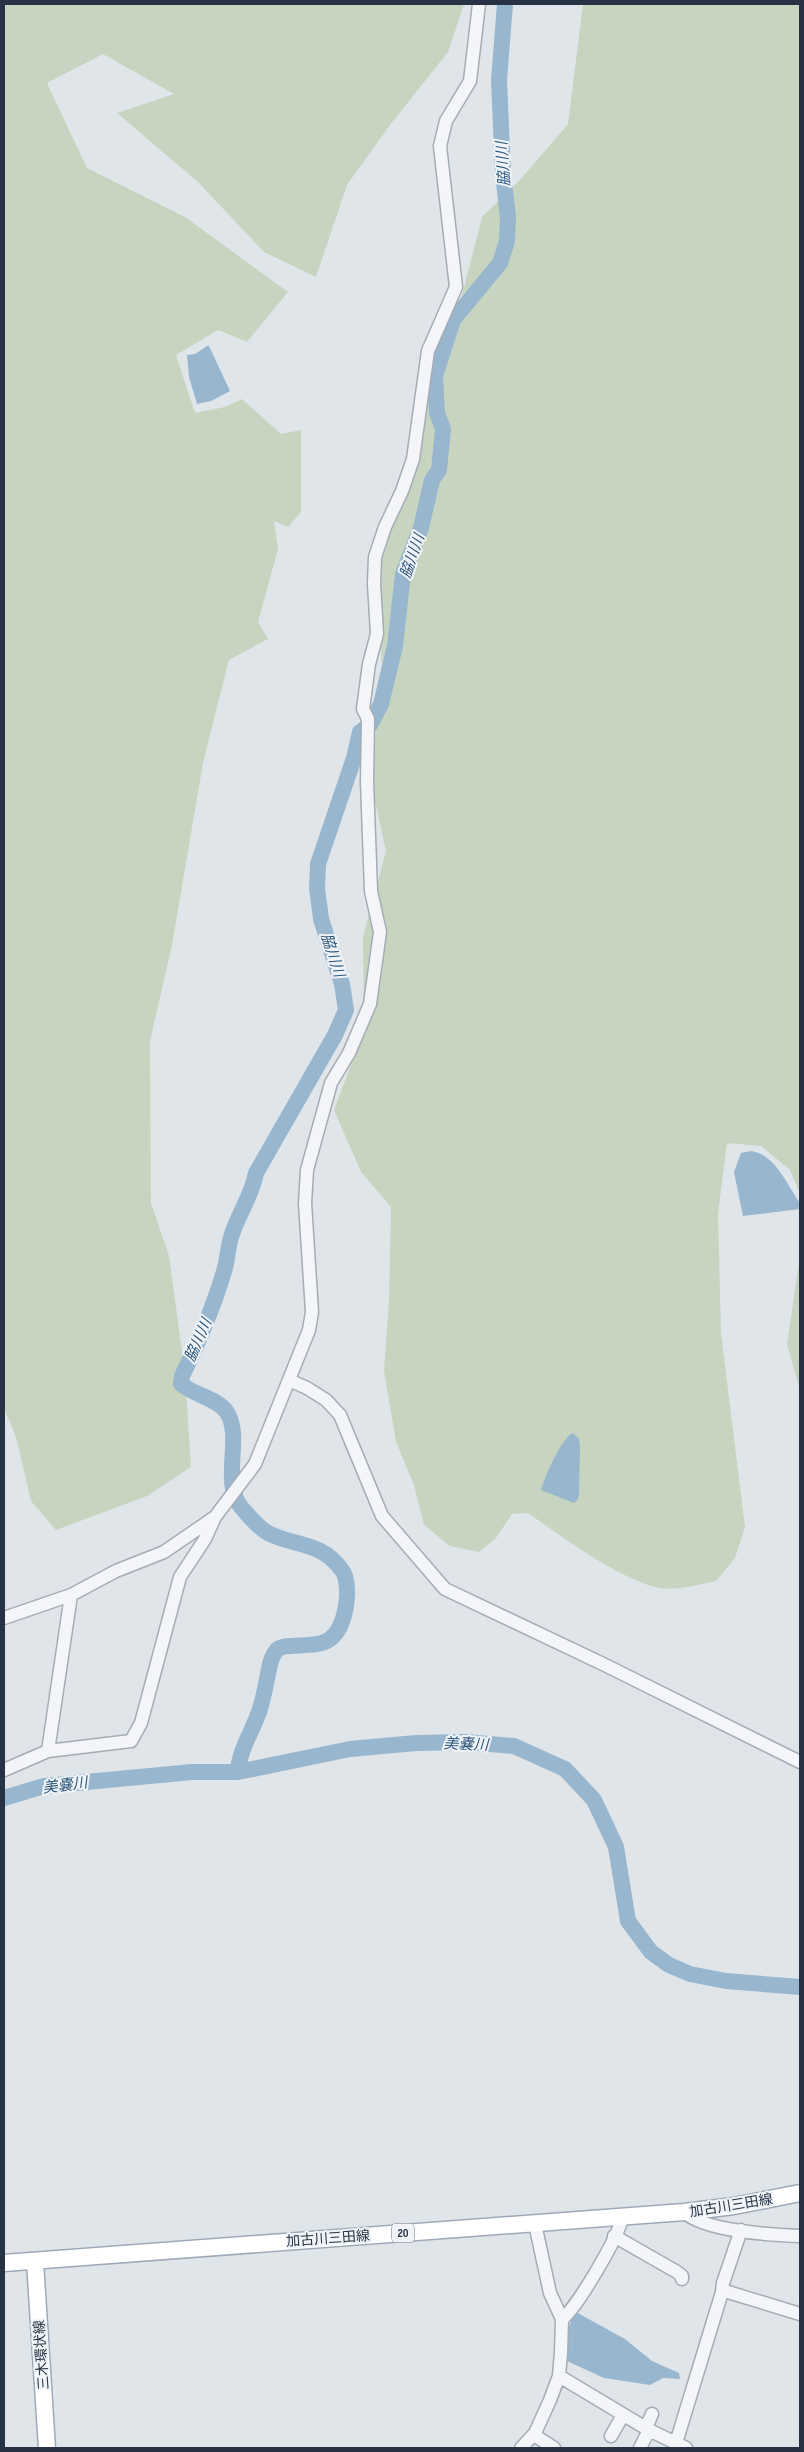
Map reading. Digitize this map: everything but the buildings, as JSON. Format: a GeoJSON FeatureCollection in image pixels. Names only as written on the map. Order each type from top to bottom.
{"type":"FeatureCollection","features":[{"type":"Feature","properties":{"kind":"main road","name":"加古川三田線"},"geometry":{"type":"LineString","coordinates":[[4,2263],[684,2212],[734,2206],[800,2193]]}},
{"type":"Feature","properties":{"kind":"main road","name":"三木環状線"},"geometry":{"type":"LineString","coordinates":[[35,2262],[46,2448]]}},
{"type":"Feature","properties":{"kind":"street"},"geometry":{"type":"LineString","coordinates":[[4,1770],[48,1751],[131,1741],[141,1723],[180,1577],[205,1539],[215,1517],[248,1472],[262,1448],[309,1330],[312,1312],[305,1203],[307,1170],[331,1083],[349,1053],[370,1004],[380,932],[372,890],[367,782],[368,719],[363,709],[369,664],[377,634],[374,584],[376,557],[413,459],[428,351],[456,287],[440,146],[446,120],[470,80],[479,4]]}},
{"type":"Feature","properties":{"kind":"street"},"geometry":{"type":"LineString","coordinates":[[289,1380],[307,1388],[326,1400],[340,1415],[382,1516],[445,1589],[596,1660],[800,1762]]}},
{"type":"Feature","properties":{"kind":"street"},"geometry":{"type":"LineString","coordinates":[[4,1618],[71,1595],[116,1571],[164,1552],[215,1517]]}},
{"type":"Feature","properties":{"kind":"street"},"geometry":{"type":"LineString","coordinates":[[48,1751],[71,1595]]}},
{"type":"Feature","properties":{"kind":"street"},"geometry":{"type":"LineString","coordinates":[[684,2212],[692,2220],[760,2234],[800,2236]]}},
{"type":"Feature","properties":{"kind":"street"},"geometry":{"type":"LineString","coordinates":[[562,2319],[569,2314],[590,2282],[622,2217]]}},
{"type":"Feature","properties":{"kind":"street"},"geometry":{"type":"LineString","coordinates":[[521,2448],[534,2435],[559,2376],[562,2319],[550,2293],[535,2224]]}},
{"type":"Feature","properties":{"kind":"street"},"geometry":{"type":"LineString","coordinates":[[559,2376],[648,2429],[681,2446],[723,2283],[741,2230]]}},
{"type":"Feature","properties":{"kind":"street"},"geometry":{"type":"LineString","coordinates":[[614,2236],[677,2272],[682,2276],[682,2279]]}},
{"type":"Feature","properties":{"kind":"street"},"geometry":{"type":"LineString","coordinates":[[722,2292],[728,2292],[800,2314]]}},
{"type":"Feature","properties":{"kind":"street"},"geometry":{"type":"LineString","coordinates":[[611,2436],[623,2414]]}},
{"type":"Feature","properties":{"kind":"street"},"geometry":{"type":"LineString","coordinates":[[640,2448],[652,2414]]}},
{"type":"Feature","properties":{"kind":"street"},"geometry":{"type":"LineString","coordinates":[[534,2435],[554,2448]]}},
{"type":"Feature","properties":{"kind":"green space"},"geometry":{"type":"Polygon","coordinates":[[[4,4],[464,4],[448,52],[390,125],[347,185],[316,277],[264,252],[197,181],[117,113],[174,94],[103,54],[47,83],[87,168],[185,217],[288,292],[247,342],[218,330],[176,355],[195,413],[225,407],[242,399],[281,434],[301,430],[301,512],[288,527],[274,521],[278,549],[258,622],[268,639],[229,660],[203,763],[172,945],[150,1041],[151,1203],[169,1256],[185,1373],[191,1467],[147,1496],[56,1530],[31,1501],[16,1437],[4,1408],[4,4]]]}},
{"type":"Feature","properties":{"kind":"green space"},"geometry":{"type":"Polygon","coordinates":[[[583,4],[800,4],[800,1194],[790,1170],[761,1146],[727,1143],[718,1214],[721,1333],[745,1527],[735,1558],[716,1581],[675,1589],[651,1586],[603,1564],[528,1513],[512,1514],[496,1538],[479,1552],[450,1546],[424,1525],[414,1485],[396,1442],[384,1371],[389,1301],[391,1207],[361,1172],[334,1110],[364,1030],[363,937],[386,851],[371,783],[382,664],[376,594],[390,505],[456,319],[482,217],[520,180],[568,124],[583,4]]]}},
{"type":"Feature","properties":{"kind":"green space"},"geometry":{"type":"Polygon","coordinates":[[[800,1255],[800,1390],[787,1344],[800,1255]]]}},
{"type":"Feature","properties":{"kind":"water"},"geometry":{"type":"Polygon","coordinates":[[[209,346],[230,391],[211,401],[197,404],[189,377],[187,355],[195,354],[209,346]]]}},
{"type":"Feature","properties":{"kind":"water"},"geometry":{"type":"Polygon","coordinates":[[[751,1151],[767,1158],[780,1171],[800,1203],[800,1209],[743,1216],[734,1172],[741,1153],[751,1151]]]}},
{"type":"Feature","properties":{"kind":"water"},"geometry":{"type":"Polygon","coordinates":[[[573,1433],[579,1439],[580,1447],[579,1494],[578,1499],[574,1503],[541,1490],[559,1450],[573,1433]]]}},
{"type":"Feature","properties":{"kind":"water"},"geometry":{"type":"Polygon","coordinates":[[[574,2311],[625,2339],[652,2361],[679,2373],[680,2379],[663,2378],[650,2385],[604,2378],[567,2361],[569,2327],[574,2311]]]}},
{"type":"Feature","properties":{"kind":"waterway","name":"脇川川"},"geometry":{"type":"LineString","coordinates":[[238,1772],[241,1756],[260,1709],[274,1654],[285,1646],[317,1644],[330,1639],[340,1626],[343,1618],[347,1600],[346,1583],[342,1570],[327,1555],[311,1547],[276,1537],[264,1531],[241,1507],[232,1485],[233,1433],[231,1421],[226,1411],[217,1403],[181,1384],[182,1376],[216,1296],[225,1268],[232,1234],[252,1189],[256,1173],[335,1035],[346,1010],[342,984],[321,919],[317,888],[318,864],[354,758],[360,732],[370,725],[381,704],[395,646],[403,574],[421,528],[432,480],[439,470],[443,429],[437,413],[435,376],[453,320],[500,263],[507,241],[508,217],[503,174],[499,80],[505,4]]}},
{"type":"Feature","properties":{"kind":"waterway","name":"美嚢川"},"geometry":{"type":"LineString","coordinates":[[4,1798],[44,1786],[192,1772],[238,1772],[350,1749],[416,1743],[466,1742],[514,1746],[565,1769],[594,1800],[616,1847],[628,1921],[651,1952],[669,1965],[690,1974],[726,1981],[800,1987]]}}]}
